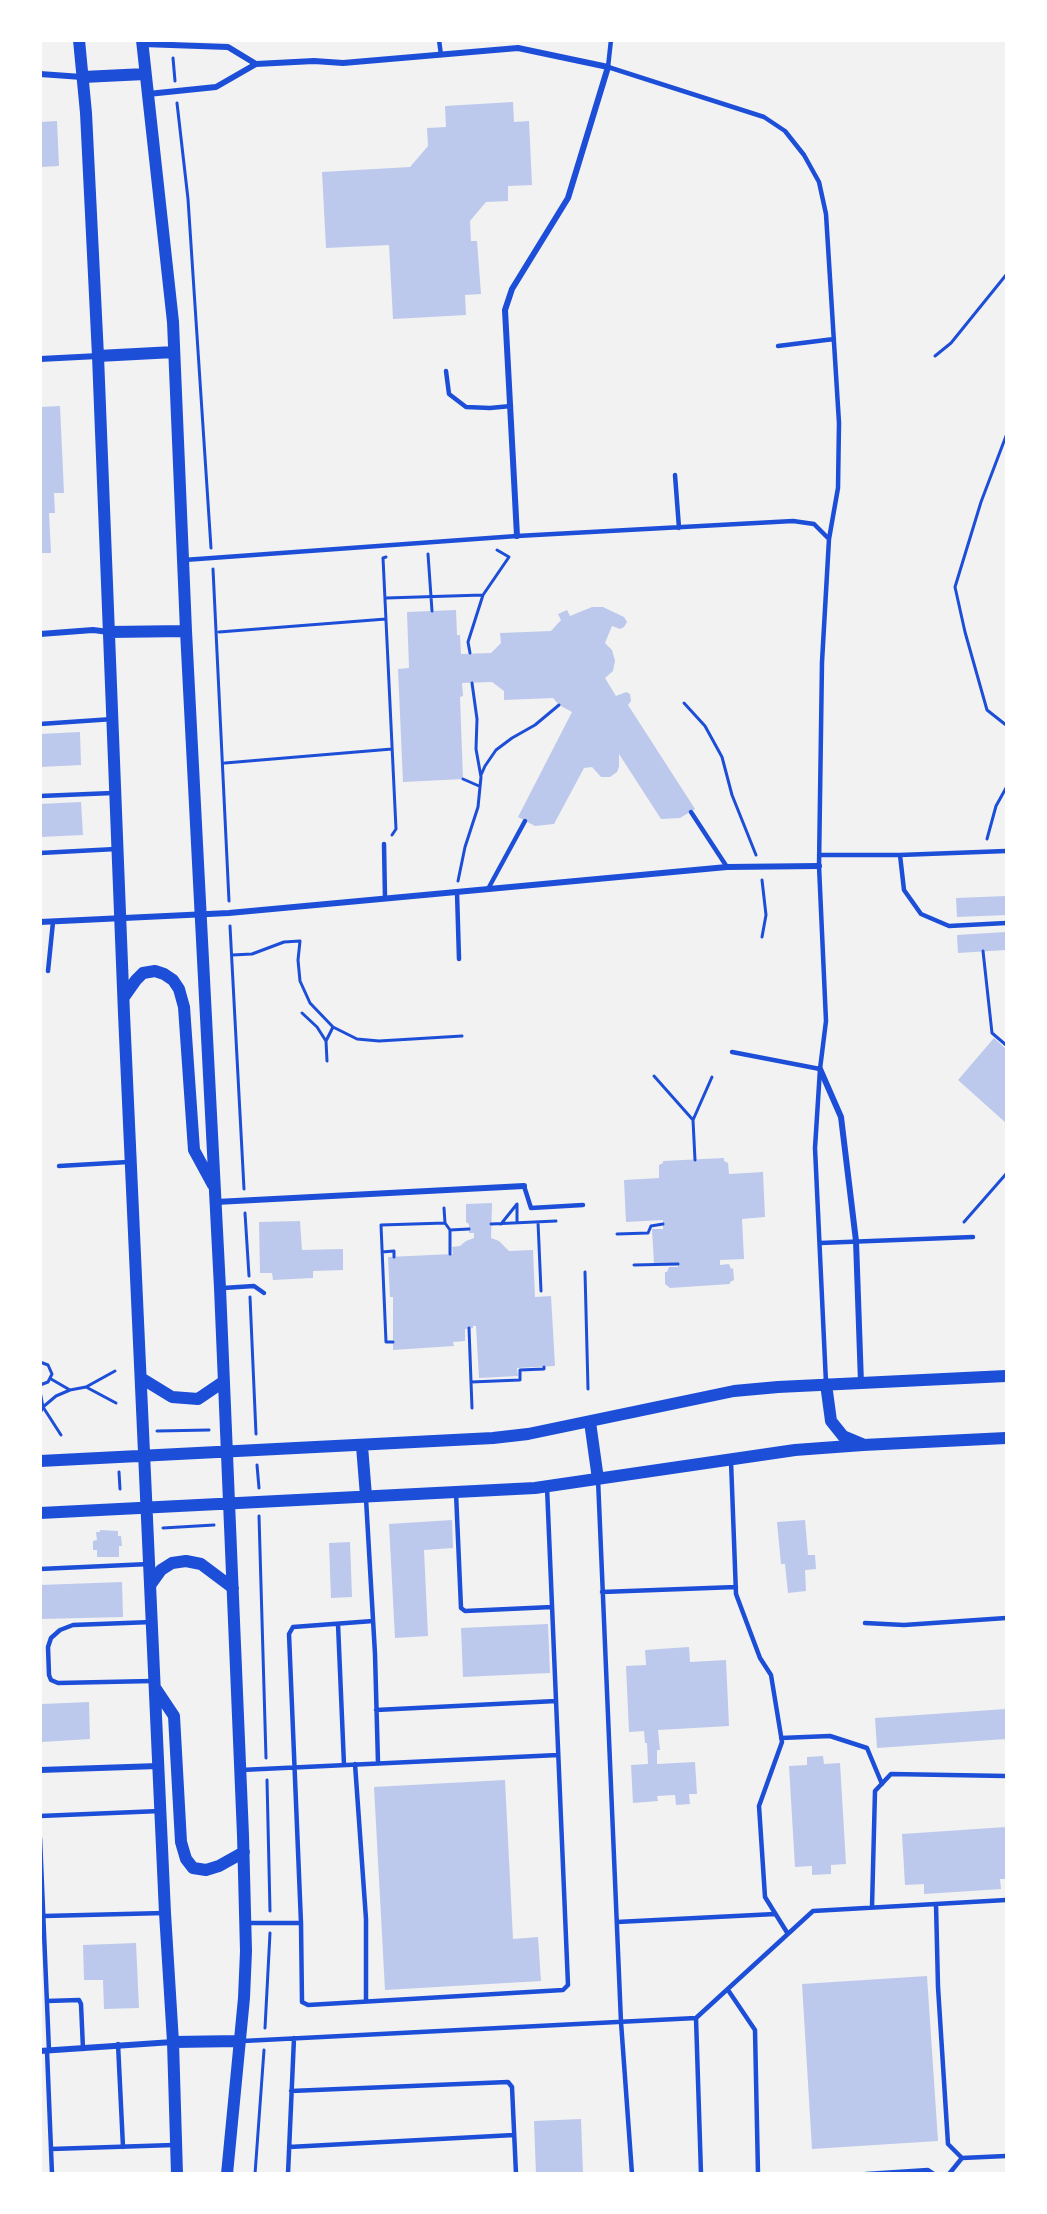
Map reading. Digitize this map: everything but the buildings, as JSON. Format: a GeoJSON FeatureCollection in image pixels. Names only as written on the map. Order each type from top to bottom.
{"type":"FeatureCollection","features":[{"type":"Feature","properties":{"kind":"main road"},"geometry":{"type":"LineString","coordinates":[[79,40],[98,356],[114,719],[120,920],[160,1811],[173,2042],[177,2174]]}},
{"type":"Feature","properties":{"kind":"main road"},"geometry":{"type":"LineString","coordinates":[[142,42],[166,249],[174,352],[216,1202],[241,1770],[246,1923],[244,1998],[227,2174]]}},
{"type":"Feature","properties":{"kind":"main road"},"geometry":{"type":"LineString","coordinates":[[83,77],[145,74]]}},
{"type":"Feature","properties":{"kind":"main road"},"geometry":{"type":"LineString","coordinates":[[98,356],[174,352]]}},
{"type":"Feature","properties":{"kind":"main road"},"geometry":{"type":"LineString","coordinates":[[110,632],[186,631]]}},
{"type":"Feature","properties":{"kind":"main road"},"geometry":{"type":"LineString","coordinates":[[124,997],[143,973],[155,971],[173,980],[179,989],[184,1007],[194,1150],[215,1188]]}},
{"type":"Feature","properties":{"kind":"main road"},"geometry":{"type":"LineString","coordinates":[[40,1461],[256,1452],[493,1438],[590,1422],[734,1391],[826,1384],[1006,1376]]}},
{"type":"Feature","properties":{"kind":"main road"},"geometry":{"type":"LineString","coordinates":[[141,1378],[172,1397],[198,1399],[223,1382]]}},
{"type":"Feature","properties":{"kind":"main road"},"geometry":{"type":"LineString","coordinates":[[826,1384],[831,1421],[843,1436],[863,1445]]}},
{"type":"Feature","properties":{"kind":"main road"},"geometry":{"type":"LineString","coordinates":[[590,1422],[598,1479]]}},
{"type":"Feature","properties":{"kind":"main road"},"geometry":{"type":"LineString","coordinates":[[40,1513],[547,1486],[795,1450],[1006,1438]]}},
{"type":"Feature","properties":{"kind":"main road"},"geometry":{"type":"LineString","coordinates":[[362,1446],[366,1496]]}},
{"type":"Feature","properties":{"kind":"main road"},"geometry":{"type":"LineString","coordinates":[[151,1584],[161,1570],[172,1563],[186,1561],[201,1564],[233,1588]]}},
{"type":"Feature","properties":{"kind":"main road"},"geometry":{"type":"LineString","coordinates":[[155,1684],[174,1716],[181,1842],[186,1859],[193,1868],[206,1870],[219,1866],[244,1852]]}},
{"type":"Feature","properties":{"kind":"main road"},"geometry":{"type":"LineString","coordinates":[[173,2042],[240,2041]]}},
{"type":"Feature","properties":{"kind":"street"},"geometry":{"type":"LineString","coordinates":[[142,42],[228,47],[256,64]]}},
{"type":"Feature","properties":{"kind":"street"},"geometry":{"type":"LineString","coordinates":[[147,94],[216,87],[256,64],[314,61],[343,63],[518,48],[608,67],[568,198],[512,289],[505,310],[518,536]]}},
{"type":"Feature","properties":{"kind":"street"},"geometry":{"type":"LineString","coordinates":[[40,74],[83,77]]}},
{"type":"Feature","properties":{"kind":"street"},"geometry":{"type":"LineString","coordinates":[[40,359],[98,356]]}},
{"type":"Feature","properties":{"kind":"street"},"geometry":{"type":"LineString","coordinates":[[40,634],[93,630],[110,632]]}},
{"type":"Feature","properties":{"kind":"street"},"geometry":{"type":"LineString","coordinates":[[40,922],[230,913],[727,867],[819,866]]}},
{"type":"Feature","properties":{"kind":"street"},"geometry":{"type":"LineString","coordinates":[[820,1069],[842,1117],[856,1241],[861,1383]]}},
{"type":"Feature","properties":{"kind":"street"},"geometry":{"type":"LineString","coordinates":[[216,1202],[524,1186]]}},
{"type":"Feature","properties":{"kind":"street"},"geometry":{"type":"LineString","coordinates":[[40,1770],[159,1766]]}},
{"type":"Feature","properties":{"kind":"street"},"geometry":{"type":"LineString","coordinates":[[45,2051],[118,2044],[173,2042]]}},
{"type":"Feature","properties":{"kind":"lane"},"geometry":{"type":"LineString","coordinates":[[439,40],[441,55]]}},
{"type":"Feature","properties":{"kind":"lane"},"geometry":{"type":"LineString","coordinates":[[611,40],[608,67],[764,117],[785,131],[804,155],[819,182],[826,214],[839,423],[838,488],[829,539],[822,662],[819,866],[826,1021],[820,1069],[815,1148],[826,1384]]}},
{"type":"Feature","properties":{"kind":"lane"},"geometry":{"type":"LineString","coordinates":[[778,346],[834,339]]}},
{"type":"Feature","properties":{"kind":"lane"},"geometry":{"type":"LineString","coordinates":[[446,371],[449,394],[466,407],[511,406]]}},
{"type":"Feature","properties":{"kind":"lane"},"geometry":{"type":"LineString","coordinates":[[675,475],[679,528]]}},
{"type":"Feature","properties":{"kind":"lane"},"geometry":{"type":"LineString","coordinates":[[184,560],[518,536],[793,521],[814,524],[829,539]]}},
{"type":"Feature","properties":{"kind":"lane"},"geometry":{"type":"LineString","coordinates":[[40,724],[114,719]]}},
{"type":"Feature","properties":{"kind":"lane"},"geometry":{"type":"LineString","coordinates":[[40,796],[116,793]]}},
{"type":"Feature","properties":{"kind":"lane"},"geometry":{"type":"LineString","coordinates":[[691,812],[727,867]]}},
{"type":"Feature","properties":{"kind":"lane"},"geometry":{"type":"LineString","coordinates":[[489,889],[525,821]]}},
{"type":"Feature","properties":{"kind":"lane"},"geometry":{"type":"LineString","coordinates":[[384,844],[385,898]]}},
{"type":"Feature","properties":{"kind":"lane"},"geometry":{"type":"LineString","coordinates":[[40,853],[118,849]]}},
{"type":"Feature","properties":{"kind":"lane"},"geometry":{"type":"LineString","coordinates":[[819,855],[1006,851]]}},
{"type":"Feature","properties":{"kind":"lane"},"geometry":{"type":"LineString","coordinates":[[900,855],[904,890],[921,914],[949,926],[1006,923]]}},
{"type":"Feature","properties":{"kind":"lane"},"geometry":{"type":"LineString","coordinates":[[457,892],[459,959]]}},
{"type":"Feature","properties":{"kind":"lane"},"geometry":{"type":"LineString","coordinates":[[48,972],[53,922]]}},
{"type":"Feature","properties":{"kind":"lane"},"geometry":{"type":"LineString","coordinates":[[732,1052],[820,1069]]}},
{"type":"Feature","properties":{"kind":"lane"},"geometry":{"type":"LineString","coordinates":[[59,1166],[131,1162]]}},
{"type":"Feature","properties":{"kind":"lane"},"geometry":{"type":"LineString","coordinates":[[524,1186],[531,1208],[583,1205]]}},
{"type":"Feature","properties":{"kind":"lane"},"geometry":{"type":"LineString","coordinates":[[820,1243],[973,1237]]}},
{"type":"Feature","properties":{"kind":"lane"},"geometry":{"type":"LineString","coordinates":[[220,1288],[254,1286],[264,1293]]}},
{"type":"Feature","properties":{"kind":"lane"},"geometry":{"type":"LineString","coordinates":[[731,1458],[736,1594],[760,1658],[771,1675],[782,1742],[759,1806],[765,1897],[788,1934]]}},
{"type":"Feature","properties":{"kind":"lane"},"geometry":{"type":"LineString","coordinates":[[598,1479],[621,2022],[632,2174]]}},
{"type":"Feature","properties":{"kind":"lane"},"geometry":{"type":"LineString","coordinates":[[373,1621],[293,1627],[289,1635],[302,2002],[308,2005],[563,1990],[568,1985],[547,1486]]}},
{"type":"Feature","properties":{"kind":"lane"},"geometry":{"type":"LineString","coordinates":[[456,1492],[461,1608],[465,1611],[552,1607]]}},
{"type":"Feature","properties":{"kind":"lane"},"geometry":{"type":"LineString","coordinates":[[366,1496],[375,1654],[378,1763]]}},
{"type":"Feature","properties":{"kind":"lane"},"geometry":{"type":"LineString","coordinates":[[40,1569],[150,1564]]}},
{"type":"Feature","properties":{"kind":"lane"},"geometry":{"type":"LineString","coordinates":[[602,1592],[736,1587]]}},
{"type":"Feature","properties":{"kind":"lane"},"geometry":{"type":"LineString","coordinates":[[865,1623],[904,1625],[1006,1618]]}},
{"type":"Feature","properties":{"kind":"lane"},"geometry":{"type":"LineString","coordinates":[[152,1622],[73,1625],[60,1629],[51,1638],[48,1647],[49,1675],[51,1680],[58,1683],[155,1684]]}},
{"type":"Feature","properties":{"kind":"lane"},"geometry":{"type":"LineString","coordinates":[[338,1623],[344,1765]]}},
{"type":"Feature","properties":{"kind":"lane"},"geometry":{"type":"LineString","coordinates":[[376,1710],[556,1701]]}},
{"type":"Feature","properties":{"kind":"lane"},"geometry":{"type":"LineString","coordinates":[[781,1738],[830,1736],[867,1748],[882,1784]]}},
{"type":"Feature","properties":{"kind":"lane"},"geometry":{"type":"LineString","coordinates":[[241,1770],[558,1755]]}},
{"type":"Feature","properties":{"kind":"lane"},"geometry":{"type":"LineString","coordinates":[[355,1764],[366,1920],[366,2001]]}},
{"type":"Feature","properties":{"kind":"lane"},"geometry":{"type":"LineString","coordinates":[[872,1907],[875,1791],[891,1774],[1006,1776]]}},
{"type":"Feature","properties":{"kind":"lane"},"geometry":{"type":"LineString","coordinates":[[40,1816],[160,1811]]}},
{"type":"Feature","properties":{"kind":"lane"},"geometry":{"type":"LineString","coordinates":[[40,1838],[47,2001],[45,2051],[52,2174]]}},
{"type":"Feature","properties":{"kind":"lane"},"geometry":{"type":"LineString","coordinates":[[240,2041],[696,2018],[813,1911],[1006,1900]]}},
{"type":"Feature","properties":{"kind":"lane"},"geometry":{"type":"LineString","coordinates":[[936,1904],[938,1986],[948,2144],[962,2158],[1006,2156]]}},
{"type":"Feature","properties":{"kind":"lane"},"geometry":{"type":"LineString","coordinates":[[44,1916],[165,1913]]}},
{"type":"Feature","properties":{"kind":"lane"},"geometry":{"type":"LineString","coordinates":[[617,1923],[775,1914]]}},
{"type":"Feature","properties":{"kind":"lane"},"geometry":{"type":"LineString","coordinates":[[246,1923],[301,1923]]}},
{"type":"Feature","properties":{"kind":"lane"},"geometry":{"type":"LineString","coordinates":[[728,1990],[755,2030],[758,2174]]}},
{"type":"Feature","properties":{"kind":"lane"},"geometry":{"type":"LineString","coordinates":[[47,2001],[79,2000],[83,2049]]}},
{"type":"Feature","properties":{"kind":"lane"},"geometry":{"type":"LineString","coordinates":[[696,2018],[701,2174]]}},
{"type":"Feature","properties":{"kind":"lane"},"geometry":{"type":"LineString","coordinates":[[288,2174],[294,2038]]}},
{"type":"Feature","properties":{"kind":"lane"},"geometry":{"type":"LineString","coordinates":[[118,2044],[123,2147]]}},
{"type":"Feature","properties":{"kind":"lane"},"geometry":{"type":"LineString","coordinates":[[291,2091],[508,2082],[512,2087],[516,2174]]}},
{"type":"Feature","properties":{"kind":"lane"},"geometry":{"type":"LineString","coordinates":[[289,2147],[514,2134]]}},
{"type":"Feature","properties":{"kind":"lane"},"geometry":{"type":"LineString","coordinates":[[51,2149],[176,2145]]}},
{"type":"Feature","properties":{"kind":"lane"},"geometry":{"type":"LineString","coordinates":[[949,2174],[962,2158]]}},
{"type":"Feature","properties":{"kind":"lane"},"geometry":{"type":"LineString","coordinates":[[866,2174],[928,2170],[934,2174]]}},
{"type":"Feature","properties":{"kind":"path"},"geometry":{"type":"LineString","coordinates":[[171,44],[188,199],[212,559],[259,1502],[270,1923],[255,2174]]}},
{"type":"Feature","properties":{"kind":"path"},"geometry":{"type":"LineString","coordinates":[[934,356],[951,343],[1006,275]]}},
{"type":"Feature","properties":{"kind":"path"},"geometry":{"type":"LineString","coordinates":[[1006,436],[981,502],[955,587],[964,632],[987,710],[1006,725]]}},
{"type":"Feature","properties":{"kind":"path"},"geometry":{"type":"LineString","coordinates":[[470,653],[468,642],[483,595],[508,557],[499,550],[487,550]]}},
{"type":"Feature","properties":{"kind":"path"},"geometry":{"type":"LineString","coordinates":[[417,555],[428,555],[432,611]]}},
{"type":"Feature","properties":{"kind":"path"},"geometry":{"type":"LineString","coordinates":[[384,844],[396,829],[383,558],[394,557]]}},
{"type":"Feature","properties":{"kind":"path"},"geometry":{"type":"LineString","coordinates":[[385,598],[483,595]]}},
{"type":"Feature","properties":{"kind":"path"},"geometry":{"type":"LineString","coordinates":[[219,632],[386,619]]}},
{"type":"Feature","properties":{"kind":"path"},"geometry":{"type":"LineString","coordinates":[[472,683],[477,719],[476,749],[481,777]]}},
{"type":"Feature","properties":{"kind":"path"},"geometry":{"type":"LineString","coordinates":[[684,703],[705,726],[722,757],[732,795],[757,856]]}},
{"type":"Feature","properties":{"kind":"path"},"geometry":{"type":"LineString","coordinates":[[457,892],[458,873],[478,807],[479,786],[485,766],[496,750],[535,725],[559,705]]}},
{"type":"Feature","properties":{"kind":"path"},"geometry":{"type":"LineString","coordinates":[[225,763],[392,749]]}},
{"type":"Feature","properties":{"kind":"path"},"geometry":{"type":"LineString","coordinates":[[463,779],[479,786]]}},
{"type":"Feature","properties":{"kind":"path"},"geometry":{"type":"LineString","coordinates":[[986,852],[996,806],[1006,788]]}},
{"type":"Feature","properties":{"kind":"path"},"geometry":{"type":"LineString","coordinates":[[762,880],[766,915],[762,937]]}},
{"type":"Feature","properties":{"kind":"path"},"geometry":{"type":"LineString","coordinates":[[232,955],[252,954],[284,942],[300,941],[298,960],[300,981],[310,1003],[333,1027],[357,1039],[379,1041],[462,1036]]}},
{"type":"Feature","properties":{"kind":"path"},"geometry":{"type":"LineString","coordinates":[[984,951],[992,1033],[1006,1046]]}},
{"type":"Feature","properties":{"kind":"path"},"geometry":{"type":"LineString","coordinates":[[302,1013],[317,1027],[326,1041]]}},
{"type":"Feature","properties":{"kind":"path"},"geometry":{"type":"LineString","coordinates":[[327,1061],[326,1041],[333,1027]]}},
{"type":"Feature","properties":{"kind":"path"},"geometry":{"type":"LineString","coordinates":[[654,1076],[693,1120]]}},
{"type":"Feature","properties":{"kind":"path"},"geometry":{"type":"LineString","coordinates":[[695,1160],[693,1120],[712,1077]]}},
{"type":"Feature","properties":{"kind":"path"},"geometry":{"type":"LineString","coordinates":[[964,1222],[1006,1174]]}},
{"type":"Feature","properties":{"kind":"path"},"geometry":{"type":"LineString","coordinates":[[501,1224],[517,1204],[517,1223]]}},
{"type":"Feature","properties":{"kind":"path"},"geometry":{"type":"LineString","coordinates":[[444,1208],[445,1222],[450,1230],[450,1254]]}},
{"type":"Feature","properties":{"kind":"path"},"geometry":{"type":"LineString","coordinates":[[491,1224],[556,1221]]}},
{"type":"Feature","properties":{"kind":"path"},"geometry":{"type":"LineString","coordinates":[[393,1342],[386,1342],[381,1225],[445,1222]]}},
{"type":"Feature","properties":{"kind":"path"},"geometry":{"type":"LineString","coordinates":[[538,1222],[541,1291]]}},
{"type":"Feature","properties":{"kind":"path"},"geometry":{"type":"LineString","coordinates":[[617,1234],[648,1233],[651,1226],[663,1224]]}},
{"type":"Feature","properties":{"kind":"path"},"geometry":{"type":"LineString","coordinates":[[450,1230],[469,1229]]}},
{"type":"Feature","properties":{"kind":"path"},"geometry":{"type":"LineString","coordinates":[[382,1252],[394,1251],[394,1257]]}},
{"type":"Feature","properties":{"kind":"path"},"geometry":{"type":"LineString","coordinates":[[533,1253],[539,1253]]}},
{"type":"Feature","properties":{"kind":"path"},"geometry":{"type":"LineString","coordinates":[[634,1265],[678,1264]]}},
{"type":"Feature","properties":{"kind":"path"},"geometry":{"type":"LineString","coordinates":[[585,1272],[588,1389]]}},
{"type":"Feature","properties":{"kind":"path"},"geometry":{"type":"LineString","coordinates":[[469,1328],[472,1408]]}},
{"type":"Feature","properties":{"kind":"path"},"geometry":{"type":"LineString","coordinates":[[40,1362],[51,1369],[51,1378],[40,1385]]}},
{"type":"Feature","properties":{"kind":"path"},"geometry":{"type":"LineString","coordinates":[[471,1382],[520,1380],[520,1370],[544,1369],[544,1366]]}},
{"type":"Feature","properties":{"kind":"path"},"geometry":{"type":"LineString","coordinates":[[40,1413],[43,1407],[56,1396],[86,1387],[115,1371]]}},
{"type":"Feature","properties":{"kind":"path"},"geometry":{"type":"LineString","coordinates":[[51,1378],[70,1390]]}},
{"type":"Feature","properties":{"kind":"path"},"geometry":{"type":"LineString","coordinates":[[86,1387],[116,1403]]}},
{"type":"Feature","properties":{"kind":"path"},"geometry":{"type":"LineString","coordinates":[[40,1390],[43,1407],[61,1435]]}},
{"type":"Feature","properties":{"kind":"path"},"geometry":{"type":"LineString","coordinates":[[157,1431],[209,1430]]}},
{"type":"Feature","properties":{"kind":"path"},"geometry":{"type":"LineString","coordinates":[[120,1472],[120,1488]]}},
{"type":"Feature","properties":{"kind":"path"},"geometry":{"type":"LineString","coordinates":[[163,1528],[214,1525]]}}]}
